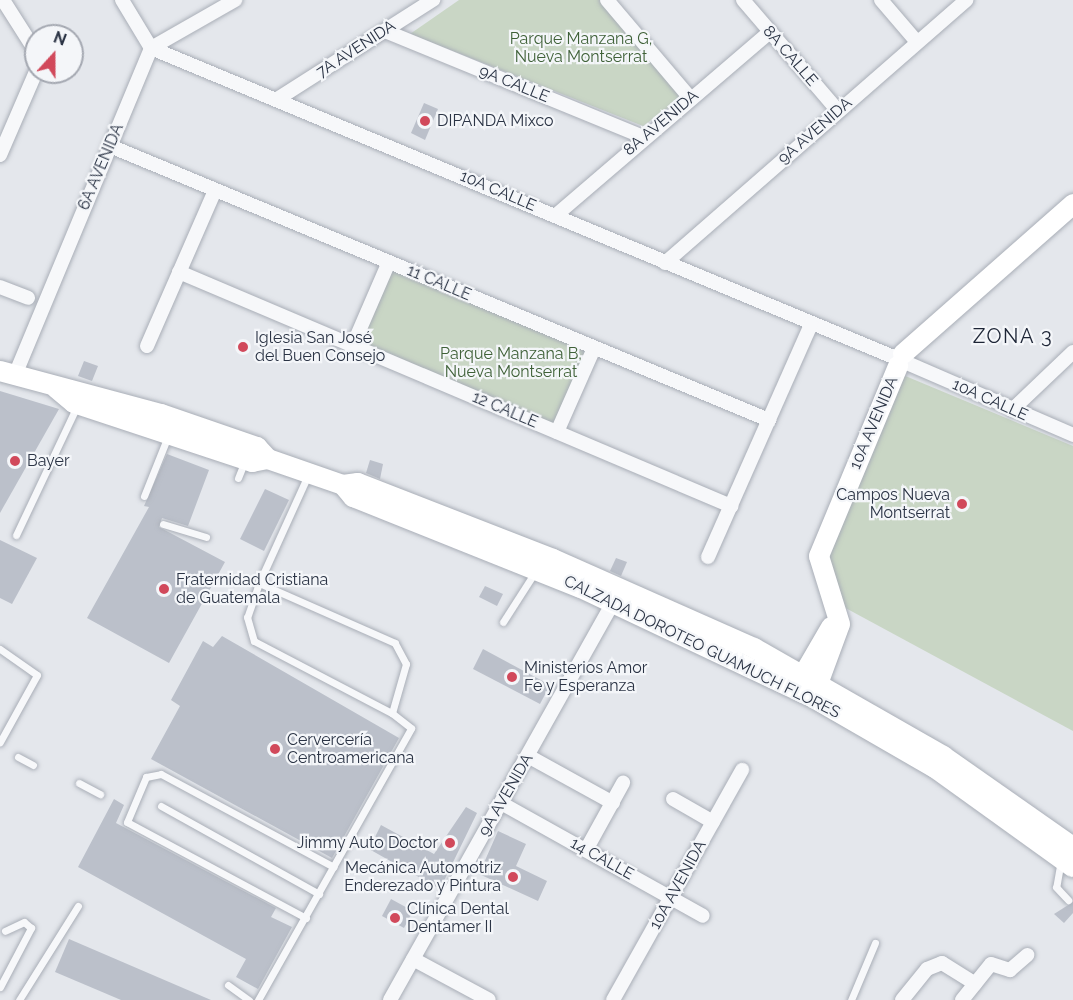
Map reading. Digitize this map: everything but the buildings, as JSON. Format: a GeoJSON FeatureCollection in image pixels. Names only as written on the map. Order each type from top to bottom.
{"type":"FeatureCollection","features":[{"type":"Feature","properties":{"kind":"main road","name":"10A AVENIDA"},"geometry":{"type":"LineString","coordinates":[[808,685],[838,636],[837,613],[819,556],[902,360],[920,338],[1073,204]]}},
{"type":"Feature","properties":{"kind":"main road","name":"CALZADA DOROTEO GUAMUCH FLORES"},"geometry":{"type":"LineString","coordinates":[[8,373],[56,388],[80,388],[161,414],[257,447],[268,459]]}},
{"type":"Feature","properties":{"kind":"main road","name":"CALZADA DOROTEO GUAMUCH FLORES"},"geometry":{"type":"LineString","coordinates":[[56,388],[78,404],[246,459],[268,459],[343,485],[358,483],[617,596],[808,685],[935,768],[1048,837],[1069,857]]}},
{"type":"Feature","properties":{"kind":"main road","name":"CALZADA DOROTEO GUAMUCH FLORES"},"geometry":{"type":"LineString","coordinates":[[343,485],[353,497],[537,569],[617,596]]}},
{"type":"Feature","properties":{"kind":"street"},"geometry":{"type":"LineString","coordinates":[[3,0],[24,33]]}},
{"type":"Feature","properties":{"kind":"street"},"geometry":{"type":"LineString","coordinates":[[122,0],[151,48],[235,0]]}},
{"type":"Feature","properties":{"kind":"street","name":"7A AVENIDA"},"geometry":{"type":"LineString","coordinates":[[279,98],[433,0]]}},
{"type":"Feature","properties":{"kind":"street"},"geometry":{"type":"LineString","coordinates":[[608,0],[690,98]]}},
{"type":"Feature","properties":{"kind":"street","name":"8A CALLE"},"geometry":{"type":"LineString","coordinates":[[743,0],[838,111]]}},
{"type":"Feature","properties":{"kind":"street"},"geometry":{"type":"LineString","coordinates":[[881,0],[917,42]]}},
{"type":"Feature","properties":{"kind":"street","name":"9A AVENIDA"},"geometry":{"type":"LineString","coordinates":[[665,263],[966,0]]}},
{"type":"Feature","properties":{"kind":"street","name":"9A CALLE"},"geometry":{"type":"LineString","coordinates":[[384,31],[643,137]]}},
{"type":"Feature","properties":{"kind":"street","name":"8A AVENIDA"},"geometry":{"type":"LineString","coordinates":[[555,216],[643,137],[770,32]]}},
{"type":"Feature","properties":{"kind":"street","name":"10A CALLE"},"geometry":{"type":"LineString","coordinates":[[151,48],[279,98],[811,325],[902,360],[1073,435]]}},
{"type":"Feature","properties":{"kind":"street","name":"6A AVENIDA"},"geometry":{"type":"LineString","coordinates":[[8,373],[110,146],[151,48]]}},
{"type":"Feature","properties":{"kind":"street"},"geometry":{"type":"LineString","coordinates":[[0,155],[31,84]]}},
{"type":"Feature","properties":{"kind":"street","name":"11 CALLE"},"geometry":{"type":"LineString","coordinates":[[110,146],[769,420]]}},
{"type":"Feature","properties":{"kind":"street"},"geometry":{"type":"LineString","coordinates":[[147,346],[214,190]]}},
{"type":"Feature","properties":{"kind":"street"},"geometry":{"type":"LineString","coordinates":[[353,345],[389,262]]}},
{"type":"Feature","properties":{"kind":"street","name":"12 CALLE"},"geometry":{"type":"LineString","coordinates":[[179,272],[731,506]]}},
{"type":"Feature","properties":{"kind":"street"},"geometry":{"type":"LineString","coordinates":[[0,287],[28,298]]}},
{"type":"Feature","properties":{"kind":"street"},"geometry":{"type":"LineString","coordinates":[[708,557],[811,325]]}},
{"type":"Feature","properties":{"kind":"street"},"geometry":{"type":"LineString","coordinates":[[557,432],[594,348]]}},
{"type":"Feature","properties":{"kind":"street"},"geometry":{"type":"LineString","coordinates":[[1012,410],[1073,352]]}},
{"type":"Feature","properties":{"kind":"street","name":"9A AVENIDA"},"geometry":{"type":"LineString","coordinates":[[390,1000],[617,596]]}},
{"type":"Feature","properties":{"kind":"street"},"geometry":{"type":"LineString","coordinates":[[528,756],[613,803]]}},
{"type":"Feature","properties":{"kind":"street","name":"10A AVENIDA"},"geometry":{"type":"LineString","coordinates":[[613,1000],[742,770]]}},
{"type":"Feature","properties":{"kind":"street"},"geometry":{"type":"LineString","coordinates":[[586,850],[623,783]]}},
{"type":"Feature","properties":{"kind":"street"},"geometry":{"type":"LineString","coordinates":[[673,799],[713,822]]}},
{"type":"Feature","properties":{"kind":"street","name":"14 CALLE"},"geometry":{"type":"LineString","coordinates":[[501,803],[703,916]]}},
{"type":"Feature","properties":{"kind":"street"},"geometry":{"type":"LineString","coordinates":[[962,1000],[991,964],[1010,970],[1027,955]]}},
{"type":"Feature","properties":{"kind":"street"},"geometry":{"type":"LineString","coordinates":[[413,958],[489,1000]]}},
{"type":"Feature","properties":{"kind":"street"},"geometry":{"type":"LineString","coordinates":[[902,1000],[927,969],[942,963],[975,984]]}},
{"type":"Feature","properties":{"kind":"lane"},"geometry":{"type":"LineString","coordinates":[[16,535],[78,404]]}},
{"type":"Feature","properties":{"kind":"lane"},"geometry":{"type":"LineString","coordinates":[[144,496],[169,433]]}},
{"type":"Feature","properties":{"kind":"lane"},"geometry":{"type":"LineString","coordinates":[[238,478],[246,459]]}},
{"type":"Feature","properties":{"kind":"lane"},"geometry":{"type":"LineString","coordinates":[[258,1000],[408,735],[409,722],[254,641],[247,617],[259,583],[309,473]]}},
{"type":"Feature","properties":{"kind":"lane"},"geometry":{"type":"LineString","coordinates":[[163,524],[206,537]]}},
{"type":"Feature","properties":{"kind":"lane"},"geometry":{"type":"LineString","coordinates":[[503,622],[537,569]]}},
{"type":"Feature","properties":{"kind":"lane"},"geometry":{"type":"LineString","coordinates":[[259,583],[395,643],[406,664],[392,713]]}},
{"type":"Feature","properties":{"kind":"lane"},"geometry":{"type":"LineString","coordinates":[[0,649],[37,675],[0,742]]}},
{"type":"Feature","properties":{"kind":"lane"},"geometry":{"type":"LineString","coordinates":[[18,757],[33,765]]}},
{"type":"Feature","properties":{"kind":"lane"},"geometry":{"type":"LineString","coordinates":[[306,918],[127,822],[146,777],[161,774],[334,867]]}},
{"type":"Feature","properties":{"kind":"lane"},"geometry":{"type":"LineString","coordinates":[[79,783],[99,794]]}},
{"type":"Feature","properties":{"kind":"lane"},"geometry":{"type":"LineString","coordinates":[[161,806],[319,894]]}},
{"type":"Feature","properties":{"kind":"lane"},"geometry":{"type":"LineString","coordinates":[[1068,900],[1056,887],[1069,857]]}},
{"type":"Feature","properties":{"kind":"lane"},"geometry":{"type":"LineString","coordinates":[[19,1000],[78,906]]}},
{"type":"Feature","properties":{"kind":"lane"},"geometry":{"type":"LineString","coordinates":[[0,987],[31,928],[24,922],[4,931]]}},
{"type":"Feature","properties":{"kind":"lane"},"geometry":{"type":"LineString","coordinates":[[851,1000],[875,943]]}},
{"type":"Feature","properties":{"kind":"lane"},"geometry":{"type":"LineString","coordinates":[[228,985],[249,1000]]}},
{"type":"Feature","properties":{"kind":"green space","name":"Parque Manzana G, Nueva Montserrat"},"geometry":{"type":"Polygon","coordinates":[[[459,0],[602,0],[686,95],[643,126],[410,34],[459,0]]]}},
{"type":"Feature","properties":{"kind":"green space","name":"Parque Manzana B, Nueva Montserrat"},"geometry":{"type":"Polygon","coordinates":[[[391,267],[590,350],[556,428],[359,343],[391,267]]]}},
{"type":"Feature","properties":{"kind":"green space","name":"Campos Nueva Montserrat"},"geometry":{"type":"Polygon","coordinates":[[[903,375],[1073,446],[1073,731],[840,605],[827,562],[903,375]]]}},
{"type":"Feature","properties":{"kind":"place","name":"DIPANDA Mixco"},"geometry":{"type":"Point","coordinates":[425,121]}},
{"type":"Feature","properties":{"kind":"place","name":"Iglesia San José del Buen Consejo"},"geometry":{"type":"Point","coordinates":[243,347]}},
{"type":"Feature","properties":{"kind":"place","name":"Bayer"},"geometry":{"type":"Point","coordinates":[15,461]}},
{"type":"Feature","properties":{"kind":"place","name":"Campos Nueva Montserrat"},"geometry":{"type":"Point","coordinates":[962,504]}},
{"type":"Feature","properties":{"kind":"place","name":"Fraternidad Cristiana de Guatemala"},"geometry":{"type":"Point","coordinates":[164,589]}},
{"type":"Feature","properties":{"kind":"place","name":"Ministerios Amor Fe y Esperanza"},"geometry":{"type":"Point","coordinates":[512,677]}},
{"type":"Feature","properties":{"kind":"place","name":"Cervercería Centroamericana"},"geometry":{"type":"Point","coordinates":[275,749]}},
{"type":"Feature","properties":{"kind":"place","name":"Jimmy Auto Doctor"},"geometry":{"type":"Point","coordinates":[450,843]}},
{"type":"Feature","properties":{"kind":"place","name":"Mecánica Automotriz Enderezado y Pintura"},"geometry":{"type":"Point","coordinates":[513,877]}},
{"type":"Feature","properties":{"kind":"place","name":"Clínica Dental Dentamer II"},"geometry":{"type":"Point","coordinates":[395,918]}},
{"type":"Feature","properties":{"kind":"district","name":"ZONA 3"},"geometry":{"type":"Point","coordinates":[1013,336]}}]}
